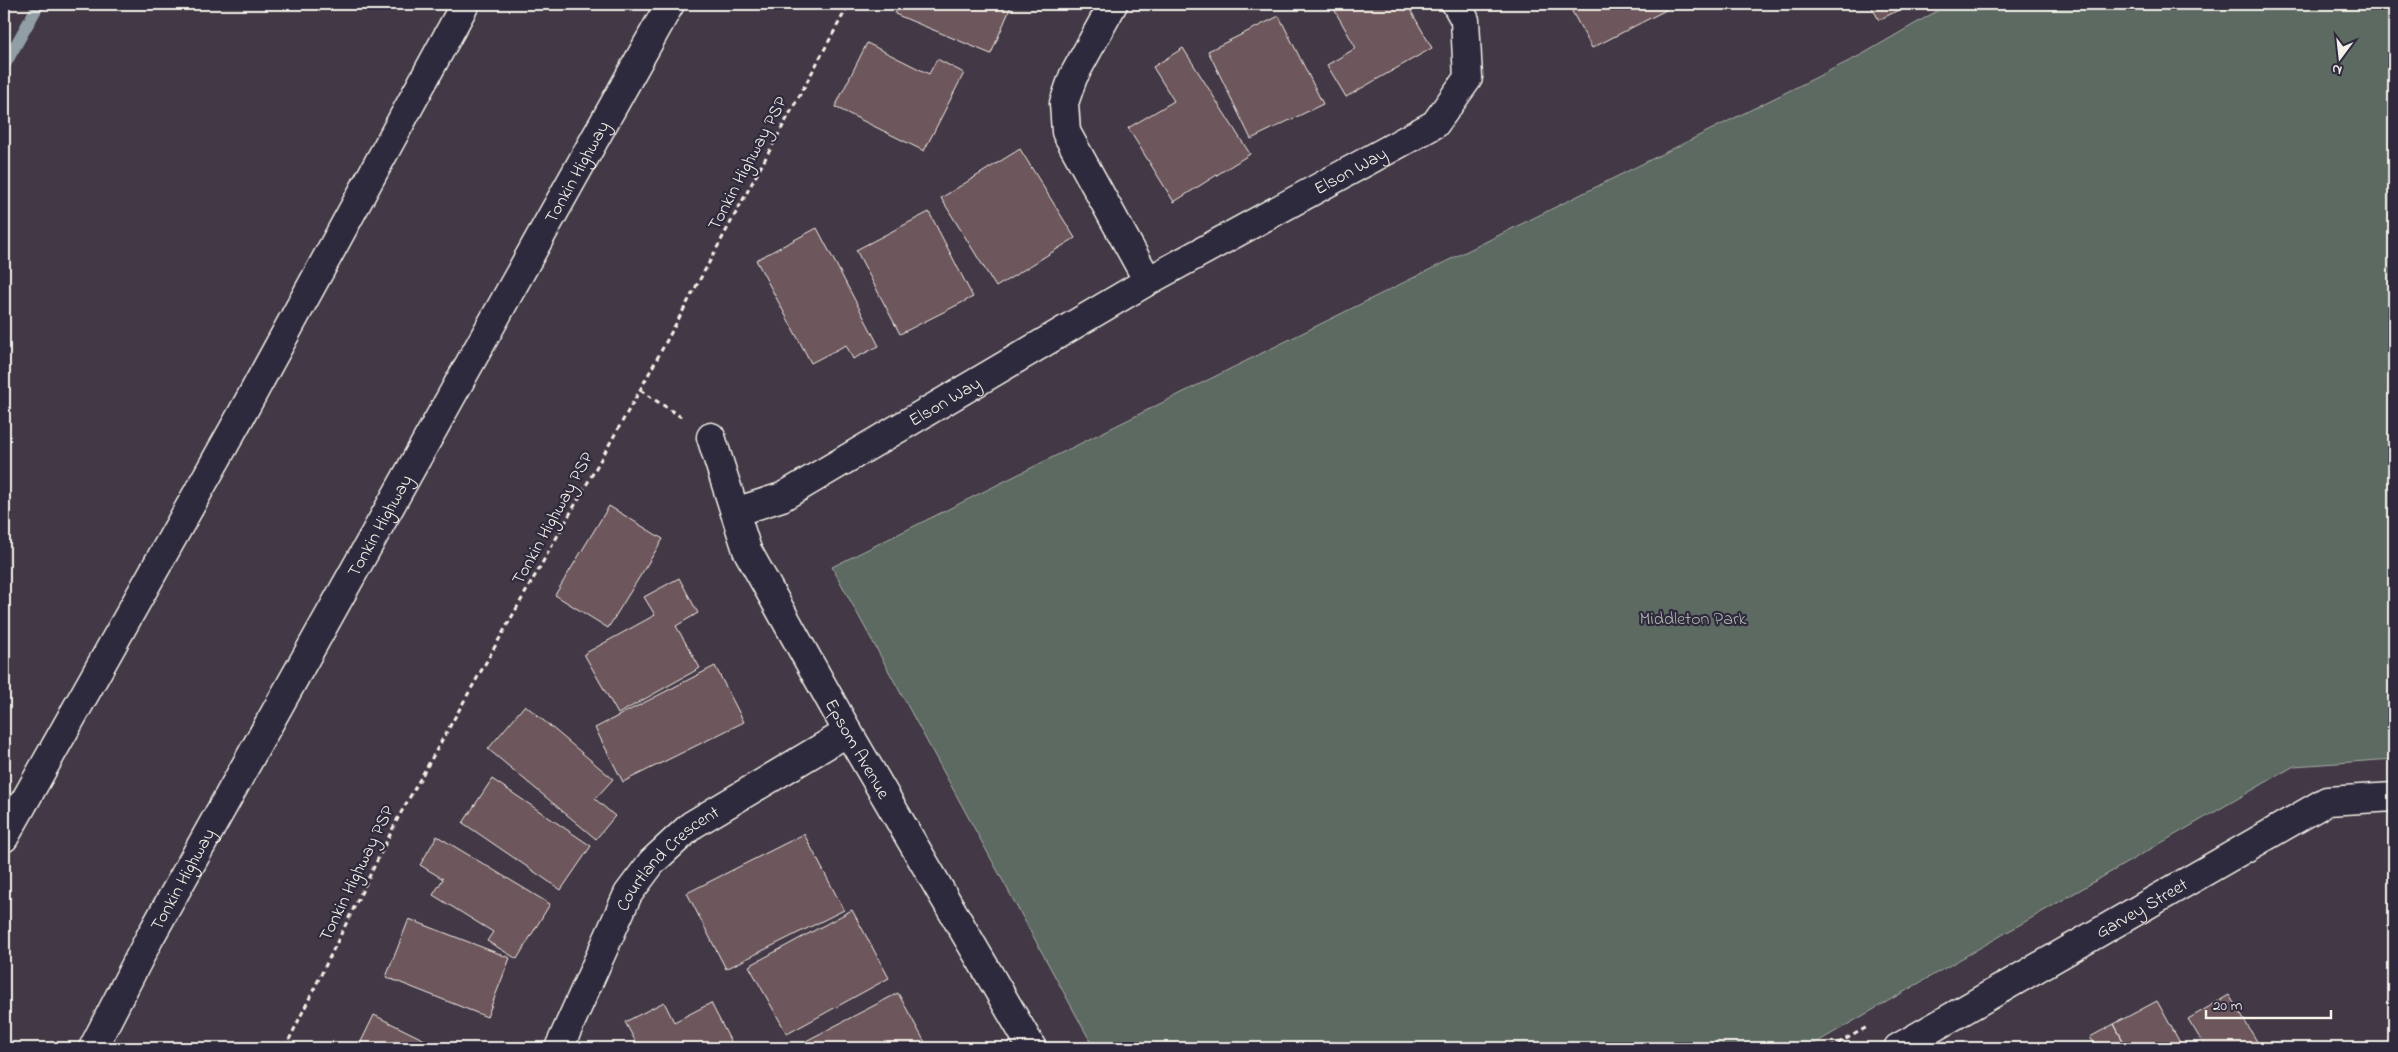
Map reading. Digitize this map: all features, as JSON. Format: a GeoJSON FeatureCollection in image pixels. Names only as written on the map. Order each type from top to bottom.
{"type":"FeatureCollection","features":[{"type":"Feature","properties":{"kind":"main road"},"geometry":{"type":"LineString","coordinates":[[4,838],[239,419],[465,4]]}},
{"type":"Feature","properties":{"kind":"main road","name":"Tonkin Highway"},"geometry":{"type":"LineString","coordinates":[[94,1048],[149,939],[670,4]]}},
{"type":"Feature","properties":{"kind":"main road"},"geometry":{"type":"LineString","coordinates":[[1114,4],[1073,77],[1064,103],[1066,132],[1148,281]]}},
{"type":"Feature","properties":{"kind":"main road","name":"Elson Way"},"geometry":{"type":"LineString","coordinates":[[735,512],[782,496],[1148,281],[1435,124],[1468,78],[1465,20],[1456,4]]}},
{"type":"Feature","properties":{"kind":"main road","name":"Epsom Avenue"},"geometry":{"type":"LineString","coordinates":[[711,437],[747,550],[848,732],[1032,1048]]}},
{"type":"Feature","properties":{"kind":"main road","name":"Courtland Crescent"},"geometry":{"type":"LineString","coordinates":[[559,1048],[628,894],[652,862],[692,825],[848,732]]}},
{"type":"Feature","properties":{"kind":"main road","name":"Garvey Street"},"geometry":{"type":"LineString","coordinates":[[1898,1048],[2327,801],[2394,798]]}},
{"type":"Feature","properties":{"kind":"path","name":"Tonkin Highway PSP"},"geometry":{"type":"LineString","coordinates":[[286,1048],[398,818],[640,390],[849,4]]}},
{"type":"Feature","properties":{"kind":"path"},"geometry":{"type":"LineString","coordinates":[[640,390],[711,437]]}},
{"type":"Feature","properties":{"kind":"green space","name":"Middleton Park"},"geometry":{"type":"Polygon","coordinates":[[[1949,4],[2394,4],[2394,759],[2294,766],[1807,1048],[1094,1048],[832,567],[1861,55],[1949,4]]]}},
{"type":"Feature","properties":{"kind":"building"},"geometry":{"type":"Polygon","coordinates":[[[899,4],[1012,4],[991,54],[895,14],[899,4]]]}},
{"type":"Feature","properties":{"kind":"building"},"geometry":{"type":"Polygon","coordinates":[[[1331,4],[1407,4],[1432,48],[1346,97],[1327,65],[1356,48],[1331,4]]]}},
{"type":"Feature","properties":{"kind":"building"},"geometry":{"type":"Polygon","coordinates":[[[1568,4],[1663,4],[1666,10],[1592,48],[1568,4]]]}},
{"type":"Feature","properties":{"kind":"building"},"geometry":{"type":"Polygon","coordinates":[[[1870,4],[1910,4],[1879,20],[1870,4]]]}},
{"type":"Feature","properties":{"kind":"building"},"geometry":{"type":"Polygon","coordinates":[[[1279,16],[1323,104],[1251,139],[1208,51],[1279,16]]]}},
{"type":"Feature","properties":{"kind":"building"},"geometry":{"type":"Polygon","coordinates":[[[867,43],[929,74],[937,59],[964,73],[924,151],[835,107],[867,43]]]}},
{"type":"Feature","properties":{"kind":"building"},"geometry":{"type":"Polygon","coordinates":[[[1183,48],[1250,154],[1174,202],[1128,128],[1174,101],[1153,67],[1183,48]]]}},
{"type":"Feature","properties":{"kind":"building"},"geometry":{"type":"Polygon","coordinates":[[[1020,149],[1075,238],[996,287],[941,198],[1020,149]]]}},
{"type":"Feature","properties":{"kind":"building"},"geometry":{"type":"Polygon","coordinates":[[[929,212],[973,297],[900,334],[856,250],[929,212]]]}},
{"type":"Feature","properties":{"kind":"building"},"geometry":{"type":"Polygon","coordinates":[[[817,228],[879,346],[853,359],[846,345],[811,363],[756,260],[817,228]]]}},
{"type":"Feature","properties":{"kind":"building"},"geometry":{"type":"Polygon","coordinates":[[[609,506],[663,539],[608,628],[555,595],[609,506]]]}},
{"type":"Feature","properties":{"kind":"building"},"geometry":{"type":"Polygon","coordinates":[[[679,578],[698,613],[676,626],[700,668],[618,714],[584,654],[655,615],[644,597],[679,578]]]}},
{"type":"Feature","properties":{"kind":"building"},"geometry":{"type":"Polygon","coordinates":[[[715,666],[744,722],[623,782],[595,728],[715,666]]]}},
{"type":"Feature","properties":{"kind":"building"},"geometry":{"type":"Polygon","coordinates":[[[525,705],[613,779],[595,799],[615,816],[596,839],[488,749],[525,705]]]}},
{"type":"Feature","properties":{"kind":"building"},"geometry":{"type":"Polygon","coordinates":[[[492,779],[591,846],[561,890],[463,823],[492,779]]]}},
{"type":"Feature","properties":{"kind":"building"},"geometry":{"type":"Polygon","coordinates":[[[804,834],[844,910],[726,969],[687,893],[804,834]]]}},
{"type":"Feature","properties":{"kind":"building"},"geometry":{"type":"Polygon","coordinates":[[[437,836],[550,904],[517,959],[487,941],[493,932],[433,895],[443,879],[420,865],[437,836]]]}},
{"type":"Feature","properties":{"kind":"building"},"geometry":{"type":"Polygon","coordinates":[[[852,910],[889,978],[787,1034],[749,966],[852,910]]]}},
{"type":"Feature","properties":{"kind":"building"},"geometry":{"type":"Polygon","coordinates":[[[409,919],[510,958],[487,1017],[386,977],[409,919]]]}},
{"type":"Feature","properties":{"kind":"building"},"geometry":{"type":"Polygon","coordinates":[[[898,993],[928,1048],[807,1048],[804,1042],[898,993]]]}},
{"type":"Feature","properties":{"kind":"building"},"geometry":{"type":"Polygon","coordinates":[[[2229,995],[2261,1048],[2206,1048],[2188,1019],[2229,995]]]}},
{"type":"Feature","properties":{"kind":"building"},"geometry":{"type":"Polygon","coordinates":[[[2157,1001],[2183,1048],[2127,1048],[2114,1024],[2157,1001]]]}},
{"type":"Feature","properties":{"kind":"building"},"geometry":{"type":"Polygon","coordinates":[[[664,1002],[674,1022],[711,1003],[734,1048],[639,1048],[625,1022],[664,1002]]]}},
{"type":"Feature","properties":{"kind":"building"},"geometry":{"type":"Polygon","coordinates":[[[374,1015],[441,1048],[358,1048],[374,1015]]]}},
{"type":"Feature","properties":{"kind":"building"},"geometry":{"type":"Polygon","coordinates":[[[2114,1024],[2127,1048],[2097,1048],[2090,1037],[2114,1024]]]}},
{"type":"Feature","properties":{"kind":"waterway"},"geometry":{"type":"LineString","coordinates":[[4,66],[39,4]]}}]}
